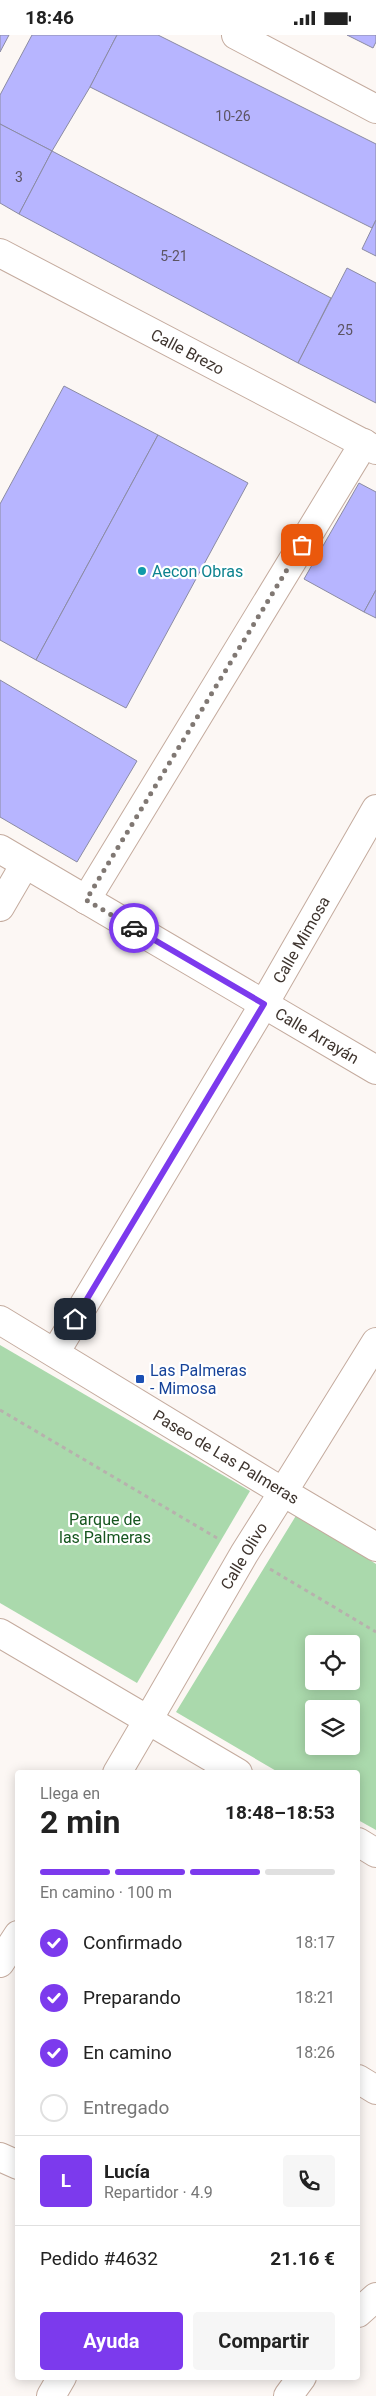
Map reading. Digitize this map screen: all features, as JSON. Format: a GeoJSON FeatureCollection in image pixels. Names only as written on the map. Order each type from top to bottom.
{"type":"FeatureCollection","features":[{"type":"Feature","properties":{"kind":"street"},"geometry":{"type":"LineString","coordinates":[[236,35],[376,109]]}},
{"type":"Feature","properties":{"kind":"street","name":"Calle Brezo"},"geometry":{"type":"LineString","coordinates":[[0,253],[370,447]]}},
{"type":"Feature","properties":{"kind":"street"},"geometry":{"type":"LineString","coordinates":[[86,900],[370,447]]}},
{"type":"Feature","properties":{"kind":"street","name":"Calle Mimosa"},"geometry":{"type":"LineString","coordinates":[[55,1353],[264,1004],[376,809]]}},
{"type":"Feature","properties":{"kind":"street","name":"Calle Arrayán"},"geometry":{"type":"LineString","coordinates":[[0,849],[376,1069]]}},
{"type":"Feature","properties":{"kind":"street"},"geometry":{"type":"LineString","coordinates":[[0,907],[25,864]]}},
{"type":"Feature","properties":{"kind":"street","name":"Paseo de Las Palmeras"},"geometry":{"type":"LineString","coordinates":[[0,1320],[376,1547]]}},
{"type":"Feature","properties":{"kind":"street","name":"Calle Olivo"},"geometry":{"type":"LineString","coordinates":[[119,1770],[244,1554],[376,1342]]}},
{"type":"Feature","properties":{"kind":"street"},"geometry":{"type":"LineString","coordinates":[[0,1633],[233,1770]]}},
{"type":"Feature","properties":{"kind":"street"},"geometry":{"type":"LineString","coordinates":[[360,1843],[376,1853]]}},
{"type":"Feature","properties":{"kind":"street"},"geometry":{"type":"LineString","coordinates":[[0,1963],[15,1940]]}},
{"type":"Feature","properties":{"kind":"street"},"geometry":{"type":"LineString","coordinates":[[360,2080],[376,2090]]}},
{"type":"Feature","properties":{"kind":"street"},"geometry":{"type":"LineString","coordinates":[[0,2157],[15,2164]]}},
{"type":"Feature","properties":{"kind":"street"},"geometry":{"type":"LineString","coordinates":[[360,2311],[376,2297]]}},
{"type":"Feature","properties":{"kind":"street"},"geometry":{"type":"LineString","coordinates":[[51,2396],[60,2380]]}},
{"type":"Feature","properties":{"kind":"street"},"geometry":{"type":"LineString","coordinates":[[288,2396],[300,2380]]}},
{"type":"Feature","properties":{"kind":"path"},"geometry":{"type":"LineString","coordinates":[[0,1410],[376,1631]]}},
{"type":"Feature","properties":{"kind":"green space","name":"Parque de las Palmeras"},"geometry":{"type":"Polygon","coordinates":[[[0,1345],[250,1491],[137,1683],[0,1603],[0,1345]]]}},
{"type":"Feature","properties":{"kind":"green space"},"geometry":{"type":"Polygon","coordinates":[[[297,1514],[376,1564],[376,1830],[360,1821],[360,1770],[275,1770],[176,1712],[297,1514]]]}},
{"type":"Feature","properties":{"kind":"building"},"geometry":{"type":"Polygon","coordinates":[[[0,35],[9,35],[0,52],[0,35]]]}},
{"type":"Feature","properties":{"kind":"building"},"geometry":{"type":"Polygon","coordinates":[[[32,35],[117,35],[90,87],[52,151],[0,124],[0,95],[32,35]]]}},
{"type":"Feature","properties":{"kind":"building"},"geometry":{"type":"Polygon","coordinates":[[[117,35],[158,35],[376,144],[376,220],[372,228],[90,87],[117,35]]]}},
{"type":"Feature","properties":{"kind":"building"},"geometry":{"type":"Polygon","coordinates":[[[347,35],[376,35],[376,42],[373,48],[347,35]]]}},
{"type":"Feature","properties":{"kind":"building"},"geometry":{"type":"Polygon","coordinates":[[[0,124],[52,151],[19,214],[0,203],[0,124]]]}},
{"type":"Feature","properties":{"kind":"building"},"geometry":{"type":"Polygon","coordinates":[[[52,151],[331,298],[298,363],[19,214],[52,151]]]}},
{"type":"Feature","properties":{"kind":"building"},"geometry":{"type":"Polygon","coordinates":[[[376,220],[376,256],[362,249],[376,220]]]}},
{"type":"Feature","properties":{"kind":"building"},"geometry":{"type":"Polygon","coordinates":[[[347,268],[376,283],[376,403],[298,363],[347,268]]]}},
{"type":"Feature","properties":{"kind":"building"},"geometry":{"type":"Polygon","coordinates":[[[64,386],[158,435],[36,660],[0,640],[0,504],[64,386]]]}},
{"type":"Feature","properties":{"kind":"building","name":"Aecon Obras"},"geometry":{"type":"Polygon","coordinates":[[[158,435],[248,483],[126,708],[36,660],[158,435]]]}},
{"type":"Feature","properties":{"kind":"building"},"geometry":{"type":"Polygon","coordinates":[[[359,483],[376,492],[376,590],[364,612],[304,579],[359,483]]]}},
{"type":"Feature","properties":{"kind":"building"},"geometry":{"type":"Polygon","coordinates":[[[376,590],[376,618],[364,612],[376,590]]]}},
{"type":"Feature","properties":{"kind":"building"},"geometry":{"type":"Polygon","coordinates":[[[0,680],[137,761],[77,862],[0,817],[0,680]]]}},
{"type":"Feature","properties":{"kind":"way so far"},"geometry":{"type":"LineString","coordinates":[[134,928],[86,900],[302,545]]}},
{"type":"Feature","properties":{"kind":"place","name":"Aecon Obras"},"geometry":{"type":"Point","coordinates":[142,571]}},
{"type":"Feature","properties":{"kind":"place","name":"Las Palmeras - Mimosa"},"geometry":{"type":"Point","coordinates":[140,1379]}},
{"type":"Feature","properties":{"kind":"route"},"geometry":{"type":"LineString","coordinates":[[75,1319],[264,1004],[134,928]]}}]}
